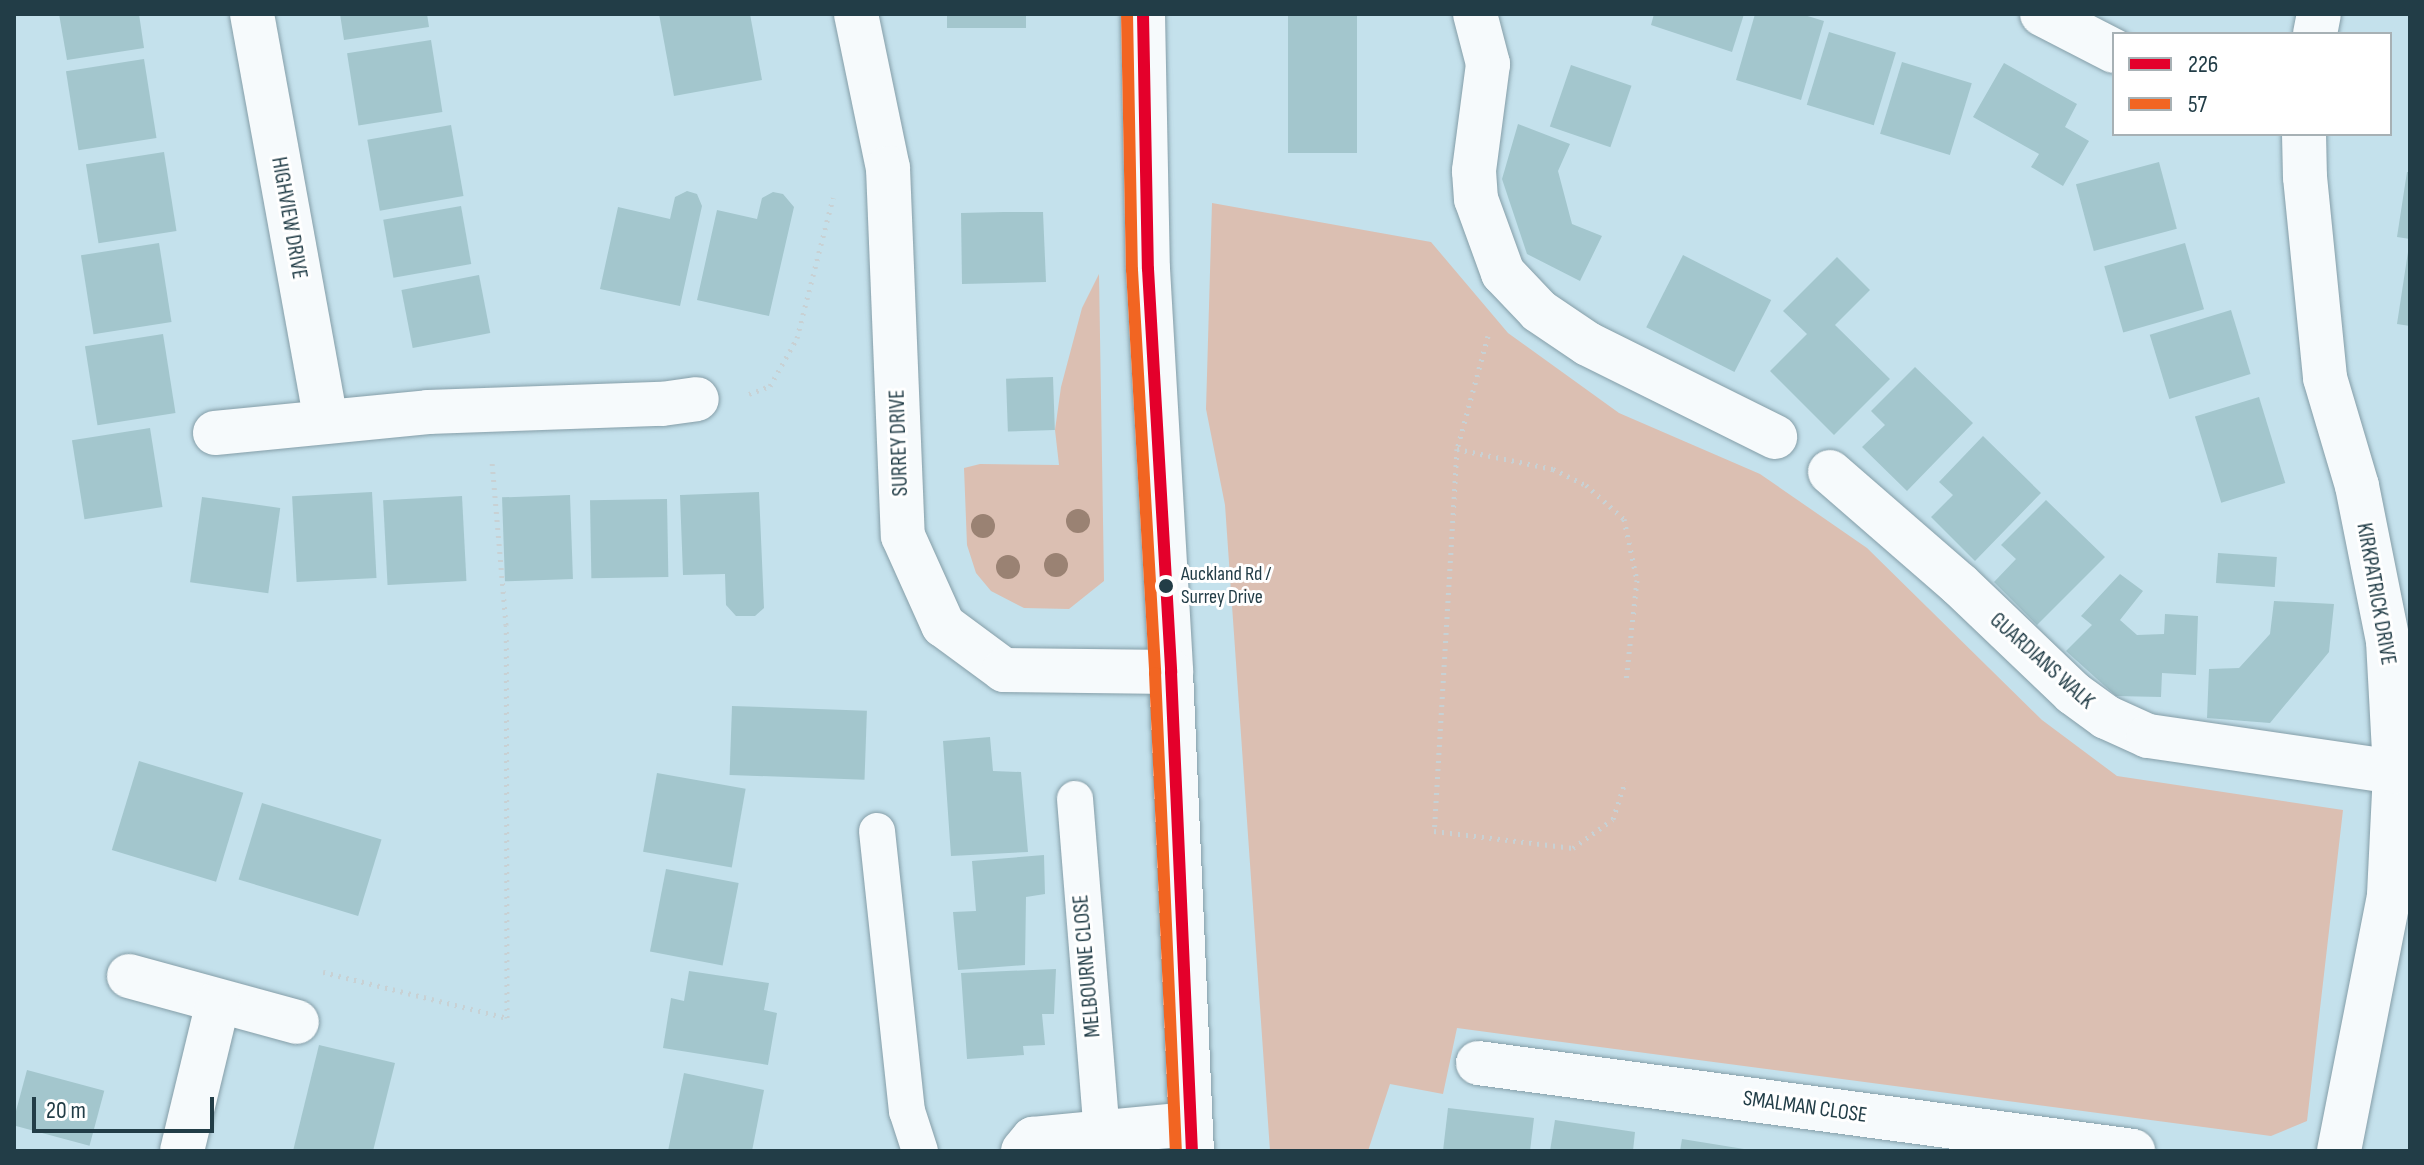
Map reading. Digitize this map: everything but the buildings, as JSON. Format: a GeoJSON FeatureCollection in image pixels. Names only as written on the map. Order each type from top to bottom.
{"type":"FeatureCollection","features":[{"type":"Feature","properties":{"kind":"street","name":"HIGHVIEW DRIVE"},"geometry":{"type":"LineString","coordinates":[[252,14],[326,421]]}},
{"type":"Feature","properties":{"kind":"street","name":"SURREY DRIVE"},"geometry":{"type":"LineString","coordinates":[[856,14],[863,35],[888,168],[903,536],[943,625],[1004,670],[1171,672]]}},
{"type":"Feature","properties":{"kind":"street"},"geometry":{"type":"LineString","coordinates":[[1023,1151],[1033,1139],[1102,1132],[1191,1137],[1171,672],[1148,269],[1143,14]]}},
{"type":"Feature","properties":{"kind":"street"},"geometry":{"type":"LineString","coordinates":[[1475,14],[1488,64],[1474,171],[1476,199],[1503,273],[1539,311],[1588,344],[1775,437]]}},
{"type":"Feature","properties":{"kind":"street"},"geometry":{"type":"LineString","coordinates":[[2042,14],[2112,50]]}},
{"type":"Feature","properties":{"kind":"street","name":"KIRKPATRICK DRIVE"},"geometry":{"type":"LineString","coordinates":[[2304,136],[2305,177],[2325,378],[2357,486],[2388,641],[2400,897],[2339,1151]]}},
{"type":"Feature","properties":{"kind":"street"},"geometry":{"type":"LineString","coordinates":[[215,433],[326,421],[488,410],[662,404],[697,399]]}},
{"type":"Feature","properties":{"kind":"street","name":"GUARDIANS WALK"},"geometry":{"type":"LineString","coordinates":[[1830,472],[1959,584],[2073,693],[2106,717],[2148,736],[2395,772]]}},
{"type":"Feature","properties":{"kind":"street"},"geometry":{"type":"LineString","coordinates":[[129,976],[297,1022]]}},
{"type":"Feature","properties":{"kind":"street"},"geometry":{"type":"LineString","coordinates":[[182,1151],[218,1002]]}},
{"type":"Feature","properties":{"kind":"street","name":"SMALMAN CLOSE"},"geometry":{"type":"LineString","coordinates":[[1478,1063],[2133,1151]]}},
{"type":"Feature","properties":{"kind":"lane","name":"MELBOURNE CLOSE"},"geometry":{"type":"LineString","coordinates":[[1075,799],[1102,1132]]}},
{"type":"Feature","properties":{"kind":"lane"},"geometry":{"type":"LineString","coordinates":[[877,831],[907,1111],[920,1151]]}},
{"type":"Feature","properties":{"kind":"path"},"geometry":{"type":"LineString","coordinates":[[697,399],[742,397],[770,386],[797,338],[838,175],[888,168]]}},
{"type":"Feature","properties":{"kind":"path"},"geometry":{"type":"LineString","coordinates":[[1503,273],[1457,449],[1434,831],[1573,848],[1613,819],[1625,781]]}},
{"type":"Feature","properties":{"kind":"path"},"geometry":{"type":"LineString","coordinates":[[297,1022],[309,969],[507,1018],[506,625],[488,410]]}},
{"type":"Feature","properties":{"kind":"path"},"geometry":{"type":"LineString","coordinates":[[1457,449],[1553,469],[1586,485],[1624,519],[1637,580],[1626,681]]}},
{"type":"Feature","properties":{"kind":"shaded area"},"geometry":{"type":"Polygon","coordinates":[[[1212,203],[1431,242],[1508,333],[1619,413],[1760,474],[1867,548],[2042,720],[2117,776],[2343,810],[2307,1121],[2271,1136],[1457,1028],[1443,1094],[1390,1084],[1368,1151],[1270,1151],[1225,505],[1206,409],[1212,203]]]}},
{"type":"Feature","properties":{"kind":"shaded area"},"geometry":{"type":"Polygon","coordinates":[[[1099,274],[1104,581],[1069,609],[1024,608],[991,591],[976,573],[967,545],[964,468],[980,464],[1059,465],[1055,430],[1061,387],[1082,308],[1099,274]]]}},
{"type":"Feature","properties":{"kind":"transit line","name":"57"},"geometry":{"type":"LineString","coordinates":[[1127,14],[1132,270],[1155,673],[1176,1151]]}},
{"type":"Feature","properties":{"kind":"transit line","name":"226"},"geometry":{"type":"LineString","coordinates":[[1143,14],[1148,269],[1171,672],[1192,1151]]}},
{"type":"Feature","properties":{"kind":"place","name":"Auckland Rd / Surrey Drive"},"geometry":{"type":"Point","coordinates":[1166,586]}}]}
